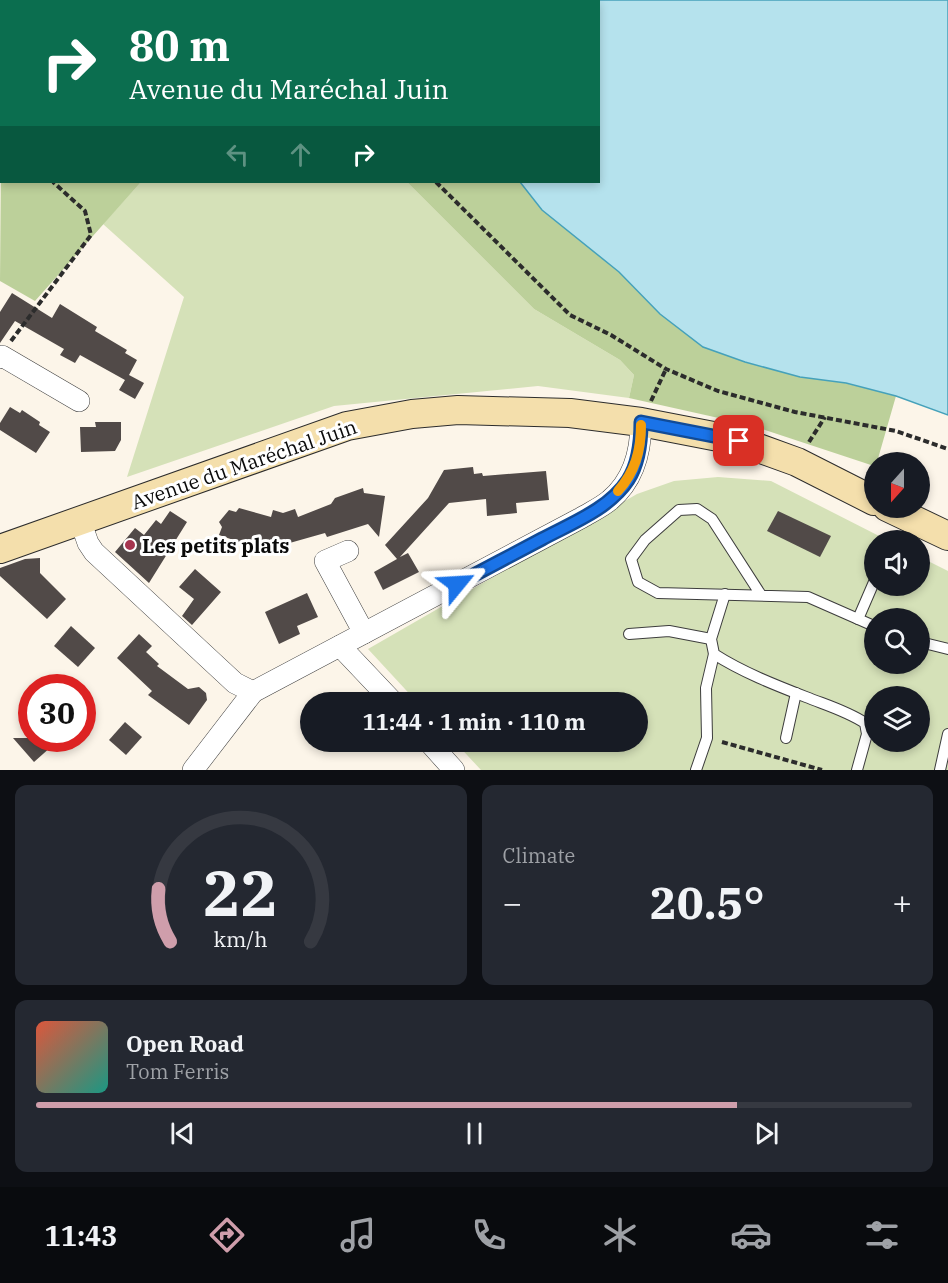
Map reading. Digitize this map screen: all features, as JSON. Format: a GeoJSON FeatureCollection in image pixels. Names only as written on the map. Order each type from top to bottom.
{"type":"FeatureCollection","features":[{"type":"Feature","properties":{"kind":"street"},"geometry":{"type":"LineString","coordinates":[[1,357],[79,401]]}},
{"type":"Feature","properties":{"kind":"street","name":"Avenue du Maréchal Juin"},"geometry":{"type":"LineString","coordinates":[[0,549],[347,426],[412,414],[458,410],[570,413],[641,422],[739,441],[797,462],[864,496]]}},
{"type":"Feature","properties":{"kind":"street"},"geometry":{"type":"LineString","coordinates":[[193,770],[253,692],[581,518],[610,500],[629,479],[637,460],[641,422]]}},
{"type":"Feature","properties":{"kind":"street"},"geometry":{"type":"LineString","coordinates":[[910,518],[948,536]]}},
{"type":"Feature","properties":{"kind":"street"},"geometry":{"type":"LineString","coordinates":[[80,520],[88,543],[94,552],[235,683],[253,692]]}},
{"type":"Feature","properties":{"kind":"street"},"geometry":{"type":"LineString","coordinates":[[348,551],[325,561],[364,633]]}},
{"type":"Feature","properties":{"kind":"street"},"geometry":{"type":"LineString","coordinates":[[340,646],[384,692]]}},
{"type":"Feature","properties":{"kind":"street"},"geometry":{"type":"LineString","coordinates":[[438,752],[454,770]]}},
{"type":"Feature","properties":{"kind":"lane"},"geometry":{"type":"LineString","coordinates":[[761,595],[712,519],[697,509],[680,510],[645,540],[631,559],[638,582],[658,593],[808,597],[864,622]]}},
{"type":"Feature","properties":{"kind":"lane"},"geometry":{"type":"LineString","coordinates":[[696,770],[706,738],[706,688],[714,654],[711,639],[725,594]]}},
{"type":"Feature","properties":{"kind":"lane"},"geometry":{"type":"LineString","coordinates":[[858,619],[868,596]]}},
{"type":"Feature","properties":{"kind":"lane"},"geometry":{"type":"LineString","coordinates":[[629,634],[669,631],[711,639]]}},
{"type":"Feature","properties":{"kind":"lane"},"geometry":{"type":"LineString","coordinates":[[930,644],[948,648]]}},
{"type":"Feature","properties":{"kind":"lane"},"geometry":{"type":"LineString","coordinates":[[714,654],[729,664],[855,716],[865,723],[867,734],[857,770]]}},
{"type":"Feature","properties":{"kind":"lane"},"geometry":{"type":"LineString","coordinates":[[786,738],[796,693]]}},
{"type":"Feature","properties":{"kind":"lane"},"geometry":{"type":"LineString","coordinates":[[940,770],[948,734]]}},
{"type":"Feature","properties":{"kind":"path"},"geometry":{"type":"LineString","coordinates":[[1,357],[18,330],[91,235],[85,211],[54,183]]}},
{"type":"Feature","properties":{"kind":"path"},"geometry":{"type":"LineString","coordinates":[[437,183],[570,315],[611,335],[666,369],[718,391],[795,412],[896,431],[948,449]]}},
{"type":"Feature","properties":{"kind":"path"},"geometry":{"type":"LineString","coordinates":[[641,422],[666,369]]}},
{"type":"Feature","properties":{"kind":"path"},"geometry":{"type":"LineString","coordinates":[[713,740],[822,770]]}},
{"type":"Feature","properties":{"kind":"green space"},"geometry":{"type":"Polygon","coordinates":[[[1,183],[140,183],[35,301],[0,281],[1,183]]]}},
{"type":"Feature","properties":{"kind":"green space"},"geometry":{"type":"Polygon","coordinates":[[[140,183],[408,183],[534,309],[620,360],[634,375],[629,398],[538,386],[334,406],[127,477],[184,297],[103,224],[140,183]]]}},
{"type":"Feature","properties":{"kind":"green space"},"geometry":{"type":"Polygon","coordinates":[[[408,183],[521,183],[542,210],[619,272],[660,314],[703,347],[745,362],[800,377],[845,383],[896,396],[880,452],[864,452],[864,463],[750,425],[629,398],[634,375],[620,360],[534,309],[408,183]]]}},
{"type":"Feature","properties":{"kind":"green space"},"geometry":{"type":"Polygon","coordinates":[[[718,477],[771,481],[867,530],[864,530],[864,596],[930,596],[930,562],[948,571],[948,770],[481,770],[464,752],[648,752],[648,692],[408,692],[368,649],[637,494],[674,481],[718,477]]]}},
{"type":"Feature","properties":{"kind":"water"},"geometry":{"type":"Polygon","coordinates":[[[600,0],[948,0],[948,415],[896,396],[846,383],[800,377],[745,362],[703,347],[660,314],[619,272],[542,210],[521,183],[600,183],[600,0]]]}},
{"type":"Feature","properties":{"kind":"building"},"geometry":{"type":"Polygon","coordinates":[[[12,293],[52,318],[60,304],[97,327],[95,331],[127,350],[125,353],[137,360],[129,375],[144,383],[135,399],[119,390],[125,380],[80,355],[75,363],[60,355],[64,349],[15,321],[0,343],[0,312],[12,293]]]}},
{"type":"Feature","properties":{"kind":"building"},"geometry":{"type":"Polygon","coordinates":[[[10,407],[20,413],[22,410],[50,432],[36,453],[0,430],[0,423],[10,407]]]}},
{"type":"Feature","properties":{"kind":"building"},"geometry":{"type":"Polygon","coordinates":[[[95,422],[121,422],[121,440],[115,451],[81,452],[80,427],[96,427],[95,422]]]}},
{"type":"Feature","properties":{"kind":"building"},"geometry":{"type":"Polygon","coordinates":[[[473,467],[474,474],[482,473],[483,476],[546,471],[549,500],[516,503],[517,513],[487,516],[486,499],[449,503],[400,557],[408,553],[419,572],[383,590],[374,572],[397,559],[385,545],[428,498],[444,470],[473,467]]]}},
{"type":"Feature","properties":{"kind":"building"},"geometry":{"type":"Polygon","coordinates":[[[363,488],[364,493],[385,496],[379,537],[368,524],[327,537],[325,533],[279,546],[282,555],[243,540],[242,543],[219,535],[222,527],[219,522],[229,510],[236,512],[239,508],[271,517],[273,510],[283,513],[295,509],[298,517],[331,504],[335,498],[363,488]]]}},
{"type":"Feature","properties":{"kind":"building"},"geometry":{"type":"Polygon","coordinates":[[[170,511],[187,522],[149,583],[115,552],[135,528],[144,535],[156,520],[161,524],[170,511]]]}},
{"type":"Feature","properties":{"kind":"building"},"geometry":{"type":"Polygon","coordinates":[[[778,511],[831,536],[820,557],[767,531],[778,511]]]}},
{"type":"Feature","properties":{"kind":"building"},"geometry":{"type":"Polygon","coordinates":[[[40,558],[40,573],[66,599],[47,619],[0,576],[0,568],[25,559],[40,558]]]}},
{"type":"Feature","properties":{"kind":"building"},"geometry":{"type":"Polygon","coordinates":[[[195,569],[221,592],[192,625],[182,616],[194,599],[179,587],[195,569]]]}},
{"type":"Feature","properties":{"kind":"building"},"geometry":{"type":"Polygon","coordinates":[[[307,593],[318,617],[297,626],[300,634],[279,644],[265,612],[307,593]]]}},
{"type":"Feature","properties":{"kind":"building"},"geometry":{"type":"Polygon","coordinates":[[[71,626],[95,648],[78,667],[54,646],[71,626]]]}},
{"type":"Feature","properties":{"kind":"building"},"geometry":{"type":"Polygon","coordinates":[[[139,634],[152,646],[146,652],[159,664],[157,666],[188,689],[199,687],[206,693],[207,700],[189,725],[148,695],[152,691],[117,658],[139,634]]]}},
{"type":"Feature","properties":{"kind":"building"},"geometry":{"type":"Polygon","coordinates":[[[125,722],[142,737],[126,755],[109,740],[125,722]]]}},
{"type":"Feature","properties":{"kind":"building"},"geometry":{"type":"Polygon","coordinates":[[[25,752],[45,752],[34,762],[25,752]]]}},
{"type":"Feature","properties":{"kind":"slow traffic"},"geometry":{"type":"LineString","coordinates":[[618,491],[629,479],[637,460],[641,425]]}},
{"type":"Feature","properties":{"kind":"place","name":"Les petits plats"},"geometry":{"type":"Point","coordinates":[130,545]}},
{"type":"Feature","properties":{"kind":"route"},"geometry":{"type":"LineString","coordinates":[[457,584],[581,518],[610,500],[629,479],[637,460],[641,422],[739,441]]}}]}
